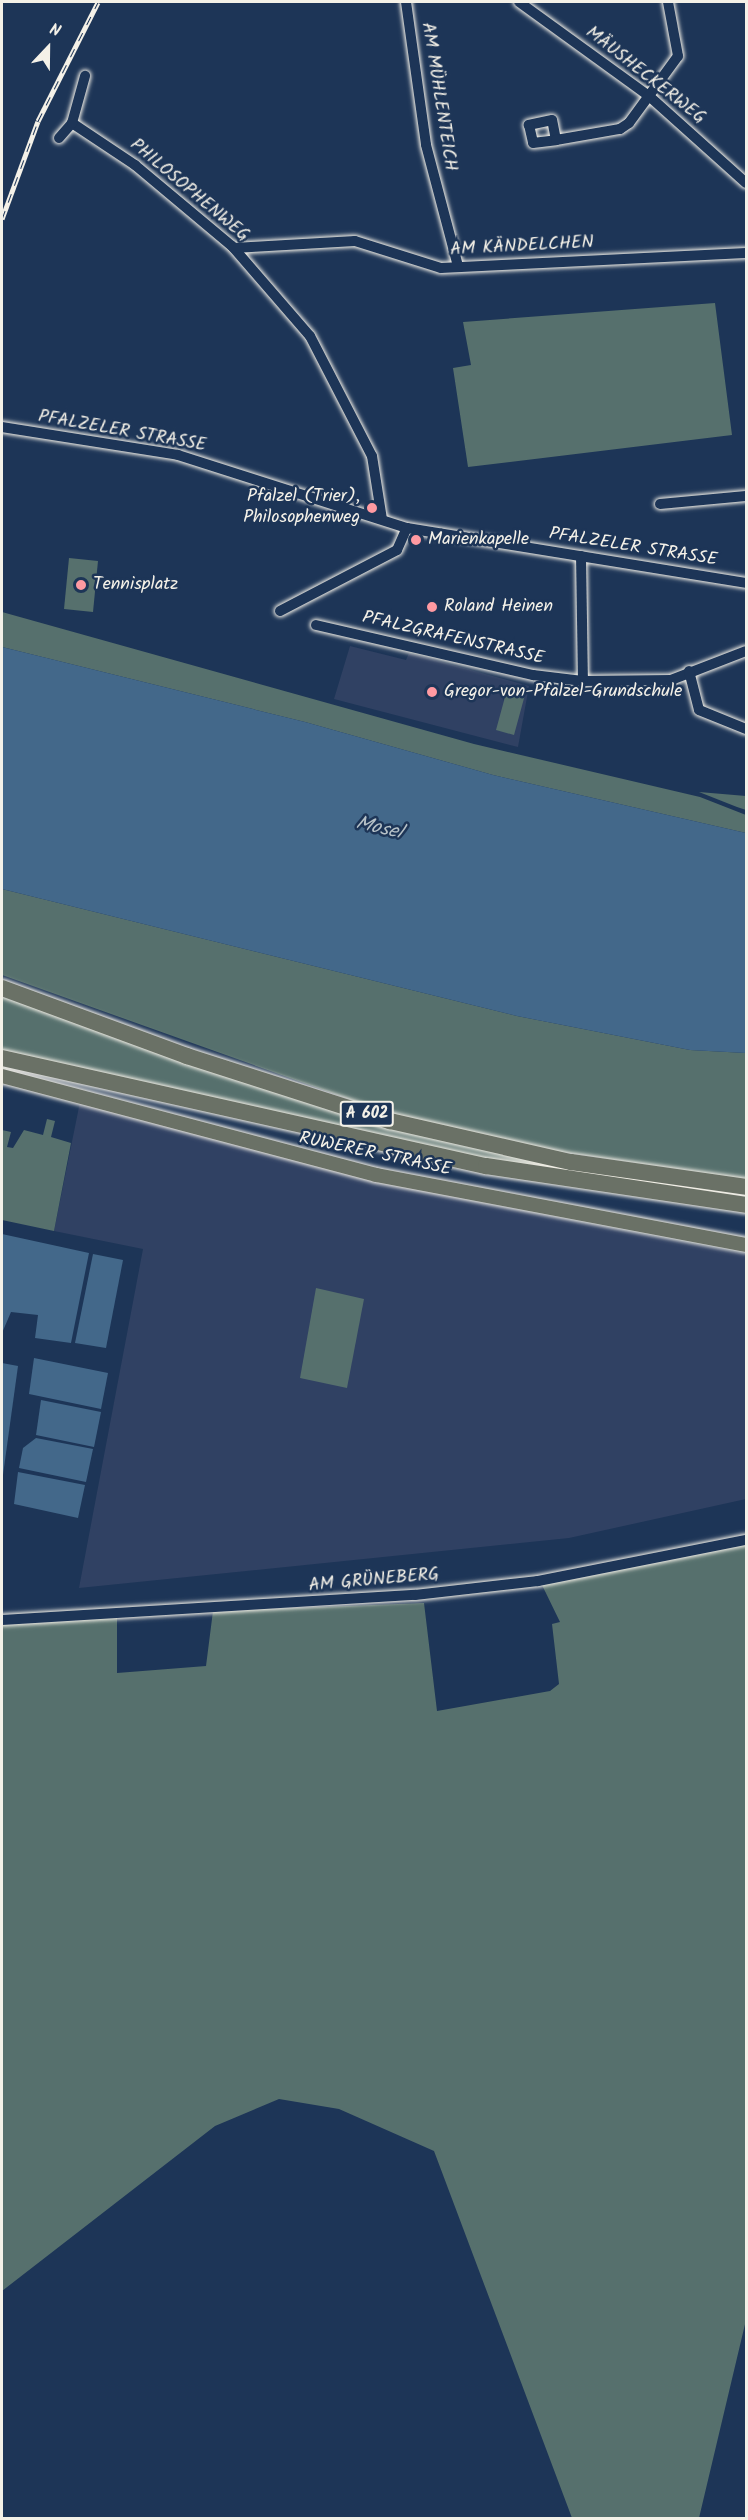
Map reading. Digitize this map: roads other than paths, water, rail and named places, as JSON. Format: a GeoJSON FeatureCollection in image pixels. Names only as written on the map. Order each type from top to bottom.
{"type":"FeatureCollection","features":[{"type":"Feature","properties":{"kind":"highway","name":"A 602"},"geometry":{"type":"LineString","coordinates":[[2,988],[187,1056],[390,1121],[571,1162],[747,1187]]}},
{"type":"Feature","properties":{"kind":"highway","name":"A 602"},"geometry":{"type":"LineString","coordinates":[[2,1058],[486,1166],[747,1205]]}},
{"type":"Feature","properties":{"kind":"main road","name":"RUWERER STRASSE"},"geometry":{"type":"LineString","coordinates":[[2,1076],[376,1175],[747,1245]]}},
{"type":"Feature","properties":{"kind":"street","name":"AM MÜHLENTEICH"},"geometry":{"type":"LineString","coordinates":[[406,2],[426,145],[458,266]]}},
{"type":"Feature","properties":{"kind":"street","name":"MÄUSHECKERWEG"},"geometry":{"type":"LineString","coordinates":[[519,2],[649,96],[747,183]]}},
{"type":"Feature","properties":{"kind":"street"},"geometry":{"type":"LineString","coordinates":[[556,140],[620,129],[649,96],[678,56],[668,2]]}},
{"type":"Feature","properties":{"kind":"street"},"geometry":{"type":"LineString","coordinates":[[59,138],[72,123],[85,76]]}},
{"type":"Feature","properties":{"kind":"street","name":"PHILOSOPHENWEG"},"geometry":{"type":"LineString","coordinates":[[72,123],[135,165],[234,248],[310,336],[335,376],[372,456],[382,519]]}},
{"type":"Feature","properties":{"kind":"street","name":"AM KÄNDELCHEN"},"geometry":{"type":"LineString","coordinates":[[234,248],[355,241],[421,264],[458,266],[747,253]]}},
{"type":"Feature","properties":{"kind":"street","name":"PFALZELER STRASSE"},"geometry":{"type":"LineString","coordinates":[[2,427],[178,454],[407,528],[747,583]]}},
{"type":"Feature","properties":{"kind":"street"},"geometry":{"type":"LineString","coordinates":[[660,504],[747,496]]}},
{"type":"Feature","properties":{"kind":"street"},"geometry":{"type":"LineString","coordinates":[[280,611],[396,550],[407,528]]}},
{"type":"Feature","properties":{"kind":"street"},"geometry":{"type":"LineString","coordinates":[[581,556],[583,681]]}},
{"type":"Feature","properties":{"kind":"street","name":"PFALZGRAFENSTRASSE"},"geometry":{"type":"LineString","coordinates":[[316,625],[532,675],[583,681],[670,680],[747,651]]}},
{"type":"Feature","properties":{"kind":"street"},"geometry":{"type":"LineString","coordinates":[[689,671],[699,710],[747,729]]}},
{"type":"Feature","properties":{"kind":"street","name":"AM GRÜNEBERG"},"geometry":{"type":"LineString","coordinates":[[2,1620],[415,1595],[548,1579],[747,1540]]}},
{"type":"Feature","properties":{"kind":"water","name":"Mosel"},"geometry":{"type":"Polygon","coordinates":[[[2,647],[305,722],[493,775],[746,833],[746,1053],[690,1050],[517,1016],[2,889],[2,647]]]}},
{"type":"Feature","properties":{"kind":"water"},"geometry":{"type":"Polygon","coordinates":[[[2,1234],[89,1253],[71,1343],[35,1338],[38,1315],[11,1312],[2,1333],[2,1234]]]}},
{"type":"Feature","properties":{"kind":"water"},"geometry":{"type":"Polygon","coordinates":[[[93,1254],[123,1260],[106,1348],[75,1343],[93,1254]]]}},
{"type":"Feature","properties":{"kind":"water"},"geometry":{"type":"Polygon","coordinates":[[[34,1358],[108,1373],[101,1409],[29,1394],[34,1358]]]}},
{"type":"Feature","properties":{"kind":"water"},"geometry":{"type":"Polygon","coordinates":[[[2,1363],[18,1366],[2,1482],[2,1363]]]}},
{"type":"Feature","properties":{"kind":"water"},"geometry":{"type":"Polygon","coordinates":[[[41,1400],[101,1412],[94,1447],[36,1435],[41,1400]]]}},
{"type":"Feature","properties":{"kind":"water"},"geometry":{"type":"Polygon","coordinates":[[[36,1438],[93,1449],[86,1482],[19,1468],[23,1448],[36,1438]]]}},
{"type":"Feature","properties":{"kind":"water"},"geometry":{"type":"Polygon","coordinates":[[[18,1472],[85,1485],[78,1518],[14,1504],[18,1472]]]}},
{"type":"Feature","properties":{"kind":"railway"},"geometry":{"type":"LineString","coordinates":[[2,219],[38,121],[98,2]]}},
{"type":"Feature","properties":{"kind":"place","name":"Pfalzel (Trier), Philosophenweg"},"geometry":{"type":"Point","coordinates":[372,508]}},
{"type":"Feature","properties":{"kind":"place","name":"Marienkapelle"},"geometry":{"type":"Point","coordinates":[416,540]}},
{"type":"Feature","properties":{"kind":"place","name":"Tennisplatz"},"geometry":{"type":"Point","coordinates":[81,585]}},
{"type":"Feature","properties":{"kind":"place","name":"Roland Heinen"},"geometry":{"type":"Point","coordinates":[432,607]}},
{"type":"Feature","properties":{"kind":"place","name":"Gregor-von-Pfalzel-Grundschule"},"geometry":{"type":"Point","coordinates":[432,692]}}]}
